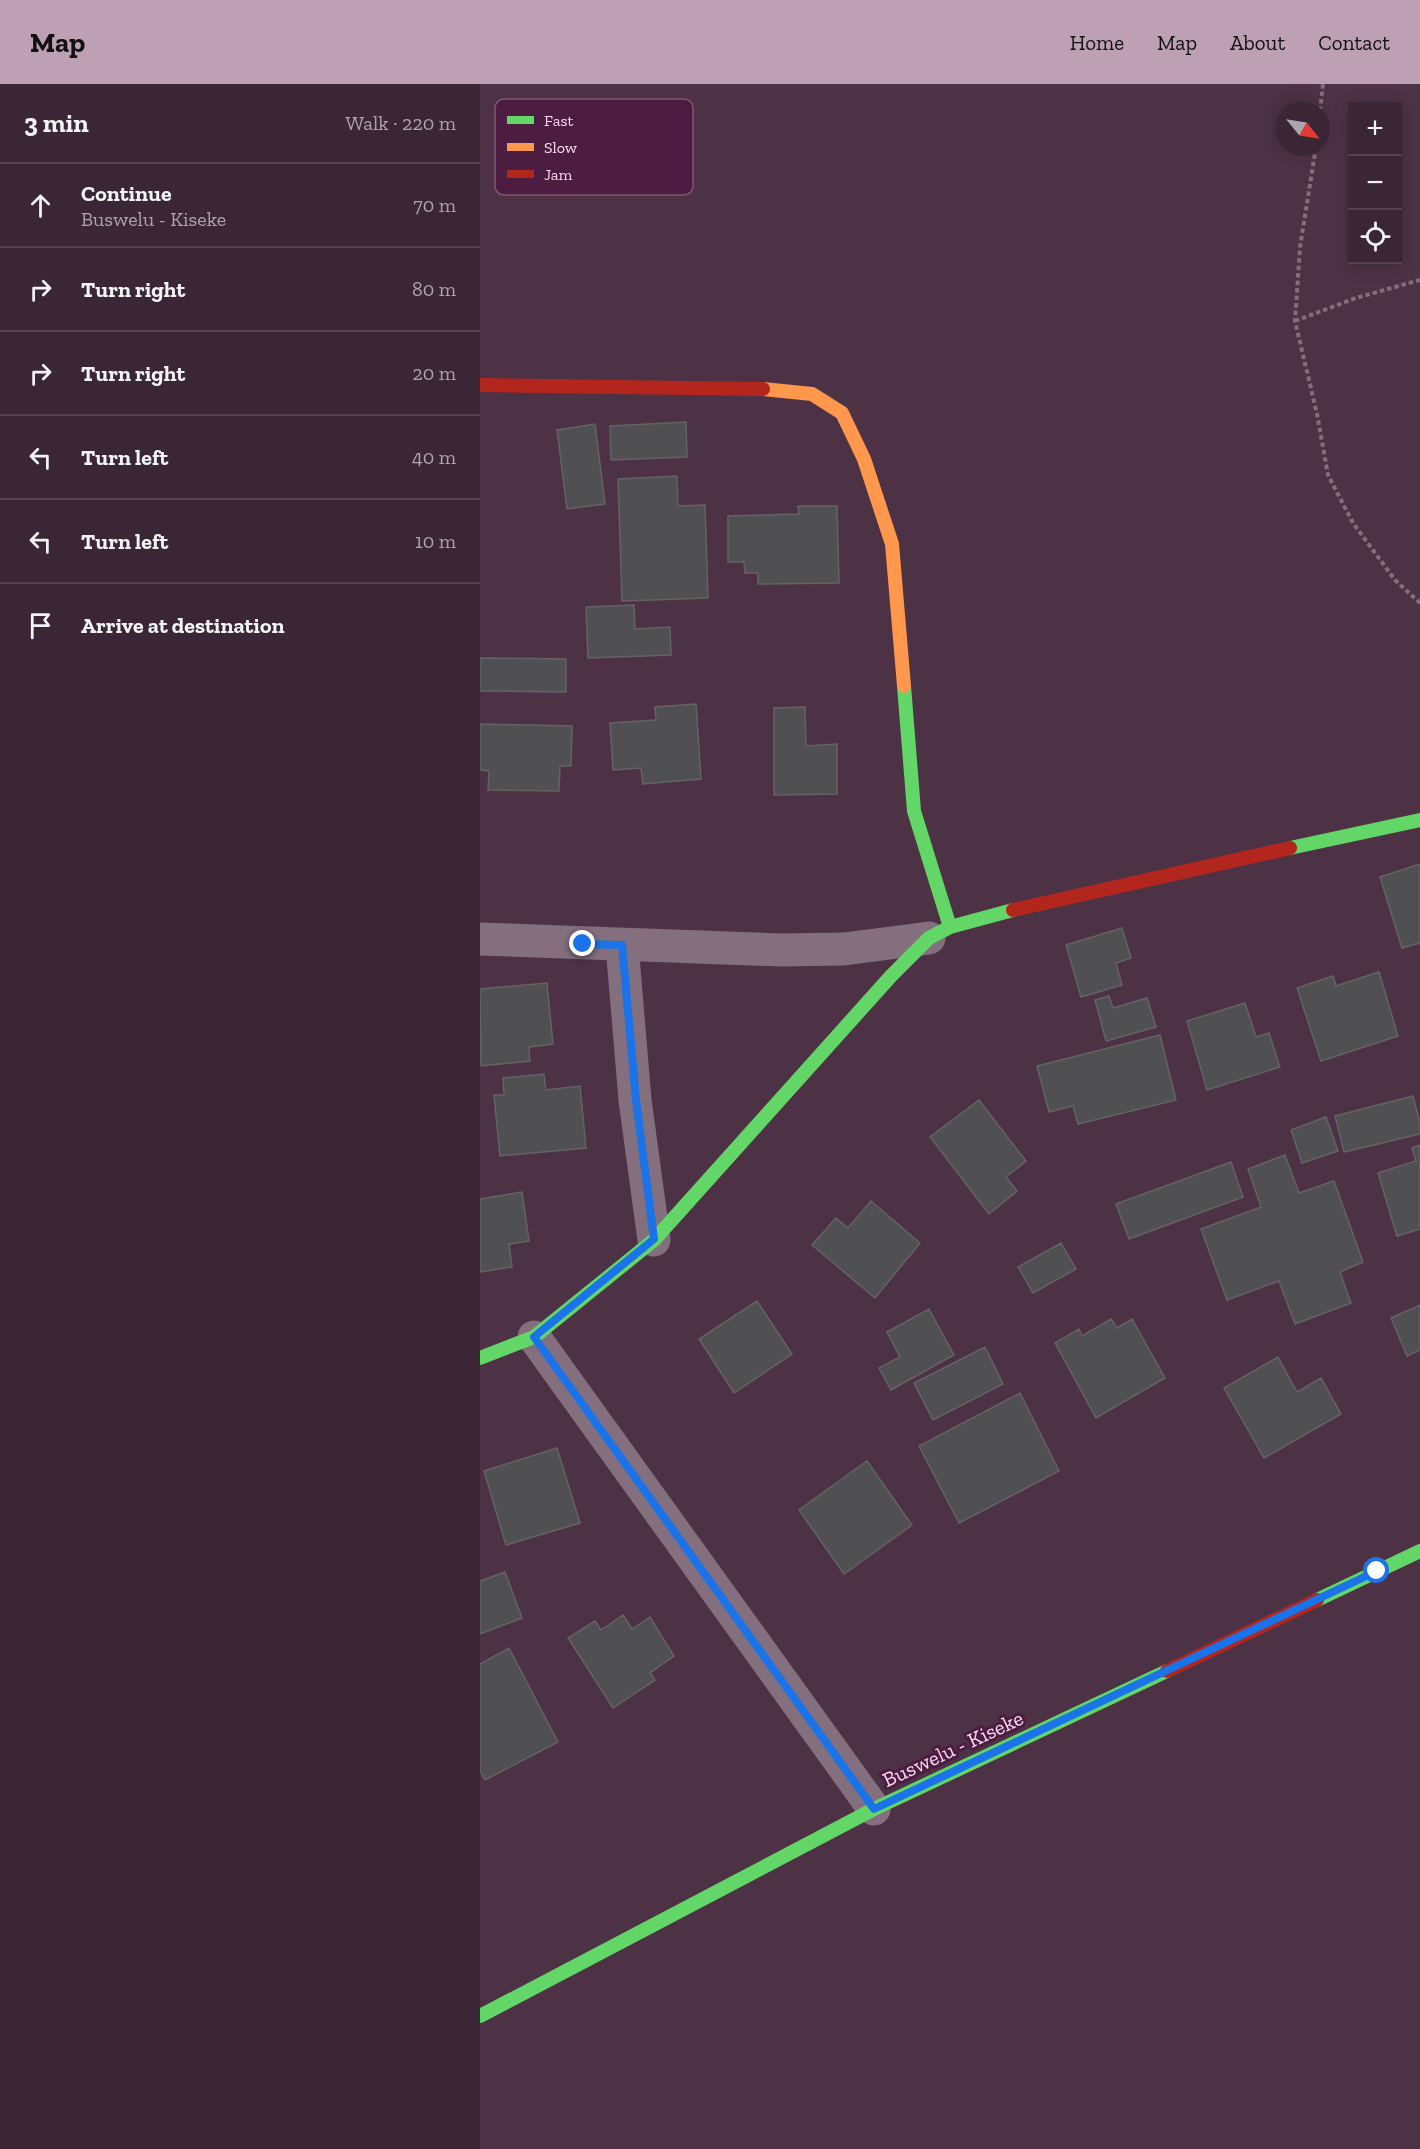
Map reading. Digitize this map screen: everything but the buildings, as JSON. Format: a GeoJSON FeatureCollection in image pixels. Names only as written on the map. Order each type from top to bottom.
{"type":"FeatureCollection","features":[{"type":"Feature","properties":{"kind":"street"},"geometry":{"type":"LineString","coordinates":[[480,385],[776,389],[812,394],[842,413],[864,459],[891,544],[914,811],[939,933]]}},
{"type":"Feature","properties":{"kind":"street"},"geometry":{"type":"LineString","coordinates":[[480,939],[781,950],[844,949],[939,933],[1037,903],[1420,820]]}},
{"type":"Feature","properties":{"kind":"street"},"geometry":{"type":"LineString","coordinates":[[480,1358],[534,1337],[654,1239],[891,976],[939,933]]}},
{"type":"Feature","properties":{"kind":"street"},"geometry":{"type":"LineString","coordinates":[[622,945],[636,1100],[654,1239]]}},
{"type":"Feature","properties":{"kind":"street"},"geometry":{"type":"LineString","coordinates":[[534,1337],[874,1809]]}},
{"type":"Feature","properties":{"kind":"street","name":"Buswelu - Kiseke"},"geometry":{"type":"LineString","coordinates":[[480,2016],[874,1809],[1420,1551]]}},
{"type":"Feature","properties":{"kind":"path"},"geometry":{"type":"LineString","coordinates":[[1321,102],[1323,84]]}},
{"type":"Feature","properties":{"kind":"path"},"geometry":{"type":"LineString","coordinates":[[1315,156],[1300,247],[1295,321],[1317,414],[1328,475],[1353,523],[1395,580],[1420,603]]}},
{"type":"Feature","properties":{"kind":"path"},"geometry":{"type":"LineString","coordinates":[[1295,321],[1356,298],[1420,280]]}},
{"type":"Feature","properties":{"kind":"traffic: fast"},"geometry":{"type":"LineString","coordinates":[[904,686],[914,811],[950,927]]}},
{"type":"Feature","properties":{"kind":"traffic: fast"},"geometry":{"type":"LineString","coordinates":[[1290,848],[1420,820]]}},
{"type":"Feature","properties":{"kind":"traffic: fast"},"geometry":{"type":"LineString","coordinates":[[480,1358],[534,1337],[654,1240],[891,976],[929,938],[950,927],[1013,910]]}},
{"type":"Feature","properties":{"kind":"traffic: fast"},"geometry":{"type":"LineString","coordinates":[[1317,1600],[1420,1551]]}},
{"type":"Feature","properties":{"kind":"traffic: fast"},"geometry":{"type":"LineString","coordinates":[[480,2016],[874,1809],[1167,1671]]}},
{"type":"Feature","properties":{"kind":"traffic: slow"},"geometry":{"type":"LineString","coordinates":[[763,389],[812,394],[842,413],[864,459],[892,544],[904,686]]}},
{"type":"Feature","properties":{"kind":"traffic: jam"},"geometry":{"type":"LineString","coordinates":[[480,385],[763,389]]}},
{"type":"Feature","properties":{"kind":"traffic: jam"},"geometry":{"type":"LineString","coordinates":[[1013,910],[1290,848]]}},
{"type":"Feature","properties":{"kind":"traffic: jam"},"geometry":{"type":"LineString","coordinates":[[1167,1671],[1317,1600]]}},
{"type":"Feature","properties":{"kind":"route"},"geometry":{"type":"LineString","coordinates":[[583,944],[622,945],[636,1100],[654,1239],[534,1337],[874,1809],[1377,1571]]}}]}
